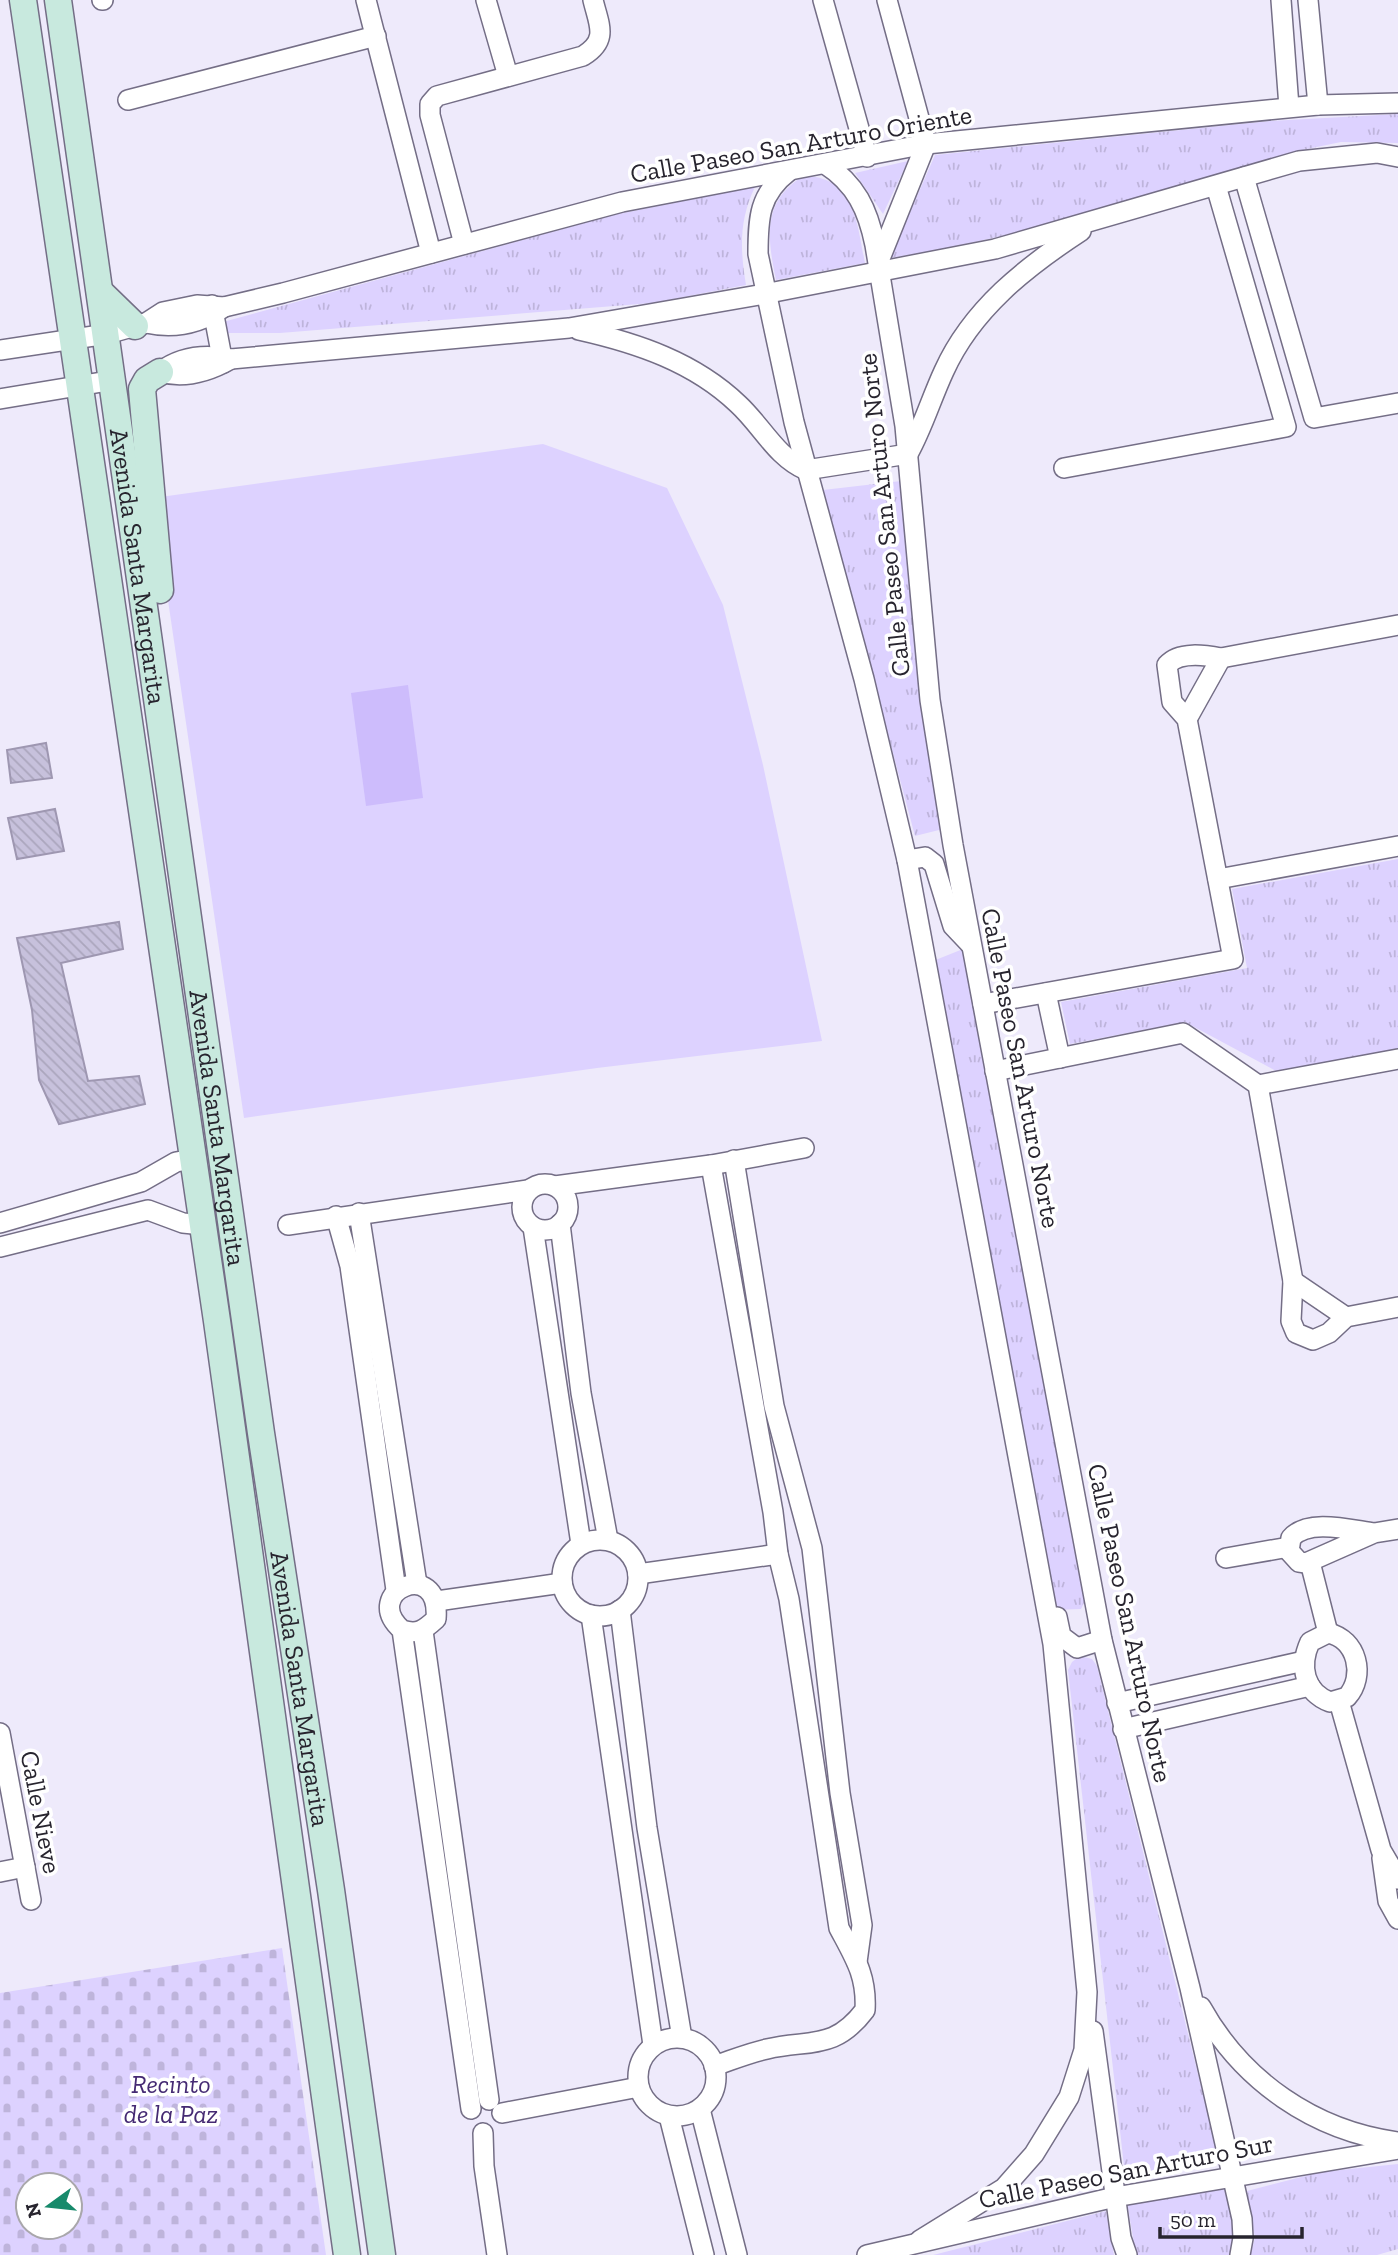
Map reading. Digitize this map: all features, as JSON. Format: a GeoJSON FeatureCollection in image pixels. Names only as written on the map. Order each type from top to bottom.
{"type":"FeatureCollection","features":[{"type":"Feature","properties":{"kind":"main road","name":"Avenida Santa Margarita"},"geometry":{"type":"LineString","coordinates":[[23,0],[218,1321],[347,2255]]}},
{"type":"Feature","properties":{"kind":"main road","name":"Avenida Santa Margarita"},"geometry":{"type":"LineString","coordinates":[[58,0],[114,380],[261,1433],[382,2255]]}},
{"type":"Feature","properties":{"kind":"main road"},"geometry":{"type":"LineString","coordinates":[[27,29],[45,29],[54,36],[74,110]]}},
{"type":"Feature","properties":{"kind":"main road"},"geometry":{"type":"LineString","coordinates":[[100,292],[140,325]]}},
{"type":"Feature","properties":{"kind":"main road"},"geometry":{"type":"LineString","coordinates":[[153,664],[163,626],[142,389],[147,380],[160,372]]}},
{"type":"Feature","properties":{"kind":"main road"},"geometry":{"type":"LineString","coordinates":[[112,616],[121,631],[135,690],[140,696],[158,695]]}},
{"type":"Feature","properties":{"kind":"main road"},"geometry":{"type":"LineString","coordinates":[[193,1159],[202,1161],[217,1173],[239,1268]]}},
{"type":"Feature","properties":{"kind":"main road"},"geometry":{"type":"LineString","coordinates":[[218,1321],[228,1345],[240,1425],[249,1434],[261,1433]]}},
{"type":"Feature","properties":{"kind":"street"},"geometry":{"type":"LineString","coordinates":[[366,0],[431,253]]}},
{"type":"Feature","properties":{"kind":"street"},"geometry":{"type":"LineString","coordinates":[[486,0],[508,76]]}},
{"type":"Feature","properties":{"kind":"street"},"geometry":{"type":"LineString","coordinates":[[464,244],[430,115],[430,104],[437,96],[583,56],[596,48],[601,34],[593,0]]}},
{"type":"Feature","properties":{"kind":"street"},"geometry":{"type":"LineString","coordinates":[[823,0],[867,157]]}},
{"type":"Feature","properties":{"kind":"street"},"geometry":{"type":"LineString","coordinates":[[879,267],[926,144],[887,0]]}},
{"type":"Feature","properties":{"kind":"street"},"geometry":{"type":"LineString","coordinates":[[1281,0],[1289,107]]}},
{"type":"Feature","properties":{"kind":"street"},"geometry":{"type":"LineString","coordinates":[[1308,0],[1318,104]]}},
{"type":"Feature","properties":{"kind":"street"},"geometry":{"type":"LineString","coordinates":[[128,100],[376,36]]}},
{"type":"Feature","properties":{"kind":"street","name":"Calle Paseo San Arturo Oriente"},"geometry":{"type":"LineString","coordinates":[[0,350],[107,334],[140,325],[163,312],[216,309],[622,202],[926,144],[1318,104],[1398,103]]}},
{"type":"Feature","properties":{"kind":"street"},"geometry":{"type":"LineString","coordinates":[[160,372],[173,362],[212,355],[226,360],[569,328],[764,294],[879,267],[995,249],[1299,161],[1377,153],[1398,157]]}},
{"type":"Feature","properties":{"kind":"street","name":"Calle Paseo San Arturo Norte"},"geometry":{"type":"LineString","coordinates":[[825,164],[843,176],[858,194],[871,223],[908,454],[930,701],[971,945],[1102,1640],[1190,1988],[1242,2219],[1240,2255]]}},
{"type":"Feature","properties":{"kind":"street","name":"Calle Paseo San Arturo Norte"},"geometry":{"type":"LineString","coordinates":[[789,171],[772,184],[758,226],[758,254],[764,294],[806,470],[863,679],[907,860],[1053,1644],[1063,1724],[1087,1992],[1121,2238],[1128,2255]]}},
{"type":"Feature","properties":{"kind":"street"},"geometry":{"type":"LineString","coordinates":[[1244,177],[1314,418],[1398,403]]}},
{"type":"Feature","properties":{"kind":"street"},"geometry":{"type":"LineString","coordinates":[[1064,468],[1286,427],[1216,186]]}},
{"type":"Feature","properties":{"kind":"street"},"geometry":{"type":"LineString","coordinates":[[569,328],[647,349],[692,371],[737,402],[780,453],[806,470],[908,454],[931,407],[944,370],[986,307],[1036,261],[1097,221]]}},
{"type":"Feature","properties":{"kind":"street"},"geometry":{"type":"LineString","coordinates":[[216,309],[226,360]]}},
{"type":"Feature","properties":{"kind":"street"},"geometry":{"type":"LineString","coordinates":[[0,399],[114,380]]}},
{"type":"Feature","properties":{"kind":"street"},"geometry":{"type":"LineString","coordinates":[[983,1004],[1233,959],[1187,719],[1172,702],[1167,666],[1176,658],[1203,654],[1221,658],[1398,625]]}},
{"type":"Feature","properties":{"kind":"street"},"geometry":{"type":"LineString","coordinates":[[1187,719],[1221,658]]}},
{"type":"Feature","properties":{"kind":"street"},"geometry":{"type":"LineString","coordinates":[[1218,880],[1398,846]]}},
{"type":"Feature","properties":{"kind":"street"},"geometry":{"type":"LineString","coordinates":[[907,860],[925,857],[934,864],[953,926],[971,945]]}},
{"type":"Feature","properties":{"kind":"street"},"geometry":{"type":"LineString","coordinates":[[1046,993],[1060,1058]]}},
{"type":"Feature","properties":{"kind":"street"},"geometry":{"type":"LineString","coordinates":[[995,1071],[1183,1033],[1258,1085],[1293,1281],[1290,1321],[1296,1333],[1313,1340],[1329,1333],[1346,1317],[1398,1307]]}},
{"type":"Feature","properties":{"kind":"street"},"geometry":{"type":"LineString","coordinates":[[1258,1085],[1398,1059]]}},
{"type":"Feature","properties":{"kind":"street"},"geometry":{"type":"LineString","coordinates":[[288,1225],[528,1190],[536,1185],[555,1185],[712,1165],[804,1147]]}},
{"type":"Feature","properties":{"kind":"street"},"geometry":{"type":"LineString","coordinates":[[19,1241],[6,1221],[141,1182],[167,1166],[193,1159]]}},
{"type":"Feature","properties":{"kind":"street"},"geometry":{"type":"LineString","coordinates":[[715,2066],[767,2049],[820,2043],[840,2036],[865,2010],[866,1987],[857,1962],[839,1928],[778,1554],[734,1160]]}},
{"type":"Feature","properties":{"kind":"street"},"geometry":{"type":"LineString","coordinates":[[712,1165],[759,1374],[774,1406],[805,1520],[840,1793],[862,1925],[857,1962]]}},
{"type":"Feature","properties":{"kind":"street"},"geometry":{"type":"LineString","coordinates":[[533,1227],[547,1230],[560,1224],[566,1215],[568,1204],[564,1193],[555,1185]]}},
{"type":"Feature","properties":{"kind":"street"},"geometry":{"type":"LineString","coordinates":[[528,1190],[522,1209],[533,1227],[556,1396],[581,1544]]}},
{"type":"Feature","properties":{"kind":"street"},"geometry":{"type":"LineString","coordinates":[[0,1247],[148,1210],[183,1223],[203,1224]]}},
{"type":"Feature","properties":{"kind":"street"},"geometry":{"type":"LineString","coordinates":[[359,1213],[397,1590]]}},
{"type":"Feature","properties":{"kind":"street"},"geometry":{"type":"LineString","coordinates":[[336,1216],[350,1266],[416,1584]]}},
{"type":"Feature","properties":{"kind":"street"},"geometry":{"type":"LineString","coordinates":[[560,1224],[581,1393],[608,1540]]}},
{"type":"Feature","properties":{"kind":"street"},"geometry":{"type":"LineString","coordinates":[[1293,1281],[1346,1317]]}},
{"type":"Feature","properties":{"kind":"street"},"geometry":{"type":"LineString","coordinates":[[556,1396],[581,1393]]}},
{"type":"Feature","properties":{"kind":"street"},"geometry":{"type":"LineString","coordinates":[[775,1525],[789,1519],[805,1520]]}},
{"type":"Feature","properties":{"kind":"street"},"geometry":{"type":"LineString","coordinates":[[1289,1547],[1296,1533],[1306,1530],[1333,1528],[1374,1533]]}},
{"type":"Feature","properties":{"kind":"street"},"geometry":{"type":"LineString","coordinates":[[1289,1547],[1299,1562],[1310,1562],[1374,1533],[1398,1529]]}},
{"type":"Feature","properties":{"kind":"street"},"geometry":{"type":"LineString","coordinates":[[608,1540],[628,1552],[638,1574],[637,1588],[631,1601],[620,1611],[606,1616],[591,1615],[577,1609],[567,1598],[562,1583],[563,1568],[569,1554],[581,1544],[608,1540]]}},
{"type":"Feature","properties":{"kind":"street"},"geometry":{"type":"LineString","coordinates":[[1227,1558],[1289,1547]]}},
{"type":"Feature","properties":{"kind":"street"},"geometry":{"type":"LineString","coordinates":[[638,1574],[778,1554]]}},
{"type":"Feature","properties":{"kind":"street"},"geometry":{"type":"LineString","coordinates":[[1037,1561],[1046,1570],[1061,1636],[1077,1648],[1102,1640]]}},
{"type":"Feature","properties":{"kind":"street"},"geometry":{"type":"LineString","coordinates":[[1310,1562],[1328,1633],[1346,1642],[1356,1660],[1356,1684],[1347,1697],[1339,1701],[1320,1698],[1310,1686],[1303,1670],[1310,1642],[1328,1633]]}},
{"type":"Feature","properties":{"kind":"street"},"geometry":{"type":"LineString","coordinates":[[784,1579],[799,1582],[814,1574]]}},
{"type":"Feature","properties":{"kind":"street"},"geometry":{"type":"LineString","coordinates":[[437,1601],[562,1583]]}},
{"type":"Feature","properties":{"kind":"street"},"geometry":{"type":"LineString","coordinates":[[416,1584],[429,1590],[437,1601],[436,1619],[423,1631],[412,1633],[402,1630],[393,1622],[389,1612],[390,1600],[397,1590],[416,1584]]}},
{"type":"Feature","properties":{"kind":"street"},"geometry":{"type":"LineString","coordinates":[[620,1611],[647,1828],[682,2038]]}},
{"type":"Feature","properties":{"kind":"street"},"geometry":{"type":"LineString","coordinates":[[591,1615],[653,2045]]}},
{"type":"Feature","properties":{"kind":"street"},"geometry":{"type":"LineString","coordinates":[[402,1630],[416,1740],[442,1845],[496,2106],[498,2128],[483,2133]]}},
{"type":"Feature","properties":{"kind":"street"},"geometry":{"type":"LineString","coordinates":[[423,1631],[471,2124],[483,2133]]}},
{"type":"Feature","properties":{"kind":"street"},"geometry":{"type":"LineString","coordinates":[[1116,1703],[1304,1661]]}},
{"type":"Feature","properties":{"kind":"street"},"geometry":{"type":"LineString","coordinates":[[1123,1729],[1310,1686]]}},
{"type":"Feature","properties":{"kind":"street"},"geometry":{"type":"LineString","coordinates":[[1339,1701],[1381,1850],[1388,1901],[1398,1919]]}},
{"type":"Feature","properties":{"kind":"street","name":"Calle Nieve"},"geometry":{"type":"LineString","coordinates":[[0,1733],[31,1900]]}},
{"type":"Feature","properties":{"kind":"street"},"geometry":{"type":"LineString","coordinates":[[819,1796],[840,1793]]}},
{"type":"Feature","properties":{"kind":"street"},"geometry":{"type":"LineString","coordinates":[[623,1833],[647,1828]]}},
{"type":"Feature","properties":{"kind":"street"},"geometry":{"type":"LineString","coordinates":[[1381,1850],[1398,1879]]}},
{"type":"Feature","properties":{"kind":"street"},"geometry":{"type":"LineString","coordinates":[[0,1872],[24,1867]]}},
{"type":"Feature","properties":{"kind":"street","name":"Calle Paseo San Arturo Norte"},"geometry":{"type":"LineString","coordinates":[[1190,1988],[1216,2035],[1253,2074],[1314,2119],[1373,2138],[1398,2141]]}},
{"type":"Feature","properties":{"kind":"street","name":"Calle Paseo San Arturo Norte"},"geometry":{"type":"LineString","coordinates":[[920,2240],[1004,2188],[1034,2154],[1069,2097],[1077,2073],[1084,2050],[1087,1992]]}},
{"type":"Feature","properties":{"kind":"street"},"geometry":{"type":"LineString","coordinates":[[682,2038],[696,2043],[708,2052],[715,2066],[713,2090],[700,2109],[685,2116],[670,2116],[656,2110],[645,2100],[639,2087],[638,2071],[643,2057],[653,2045],[667,2039],[682,2038]]}},
{"type":"Feature","properties":{"kind":"street"},"geometry":{"type":"LineString","coordinates":[[471,2109],[475,2103],[496,2106],[581,2101],[639,2087]]}},
{"type":"Feature","properties":{"kind":"street"},"geometry":{"type":"LineString","coordinates":[[700,2109],[737,2255]]}},
{"type":"Feature","properties":{"kind":"street"},"geometry":{"type":"LineString","coordinates":[[670,2116],[704,2255]]}},
{"type":"Feature","properties":{"kind":"street"},"geometry":{"type":"LineString","coordinates":[[483,2133],[484,2165],[497,2255]]}},
{"type":"Feature","properties":{"kind":"street","name":"Calle Paseo San Arturo Sur"},"geometry":{"type":"LineString","coordinates":[[867,2255],[920,2240],[1115,2197],[1231,2175],[1398,2149]]}},
{"type":"Feature","properties":{"kind":"green space"},"geometry":{"type":"Polygon","coordinates":[[[1398,114],[1398,143],[1341,142],[1307,149],[1048,224],[943,249],[890,258],[935,155],[1270,121],[1398,114]]]}},
{"type":"Feature","properties":{"kind":"green space"},"geometry":{"type":"Polygon","coordinates":[[[908,161],[883,214],[855,173],[908,161]]]}},
{"type":"Feature","properties":{"kind":"green space"},"geometry":{"type":"Polygon","coordinates":[[[803,176],[820,178],[834,184],[843,193],[856,218],[865,263],[776,280],[770,235],[774,209],[780,197],[803,176]]]}},
{"type":"Feature","properties":{"kind":"green space"},"geometry":{"type":"Polygon","coordinates":[[[755,187],[746,211],[742,235],[746,285],[652,303],[280,333],[226,333],[223,322],[618,214],[755,187]]]}},
{"type":"Feature","properties":{"kind":"green space"},"geometry":{"type":"Polygon","coordinates":[[[543,444],[667,488],[723,605],[763,765],[822,1041],[597,1068],[244,1118],[153,498],[543,444]]]}},
{"type":"Feature","properties":{"kind":"green space"},"geometry":{"type":"Polygon","coordinates":[[[901,481],[943,829],[915,836],[823,490],[901,481]]]}},
{"type":"Feature","properties":{"kind":"green space"},"geometry":{"type":"Polygon","coordinates":[[[1398,859],[1398,1049],[1278,1072],[1185,1022],[1070,1044],[1061,1002],[1247,968],[1232,889],[1398,859]]]}},
{"type":"Feature","properties":{"kind":"green space"},"geometry":{"type":"Polygon","coordinates":[[[963,949],[1085,1601],[1081,1609],[1051,1610],[928,963],[963,949]]]}},
{"type":"Feature","properties":{"kind":"green space"},"geometry":{"type":"Polygon","coordinates":[[[1080,1656],[1092,1659],[1097,1666],[1219,2159],[1125,2175],[1068,1670],[1072,1662],[1080,1656]]]}},
{"type":"Feature","properties":{"kind":"green space","name":"Recinto de la Paz"},"geometry":{"type":"Polygon","coordinates":[[[282,1948],[326,2255],[0,2255],[0,1993],[282,1948]]]}},
{"type":"Feature","properties":{"kind":"green space"},"geometry":{"type":"Polygon","coordinates":[[[1398,2164],[1398,2249],[1377,2255],[1250,2255],[1255,2238],[1247,2191],[1321,2172],[1398,2164]]]}},
{"type":"Feature","properties":{"kind":"green space"},"geometry":{"type":"Polygon","coordinates":[[[1227,2184],[1236,2245],[1230,2255],[1136,2255],[1127,2202],[1227,2184]]]}},
{"type":"Feature","properties":{"kind":"green space"},"geometry":{"type":"Polygon","coordinates":[[[1106,2211],[1114,2255],[933,2255],[1106,2211]]]}},
{"type":"Feature","properties":{"kind":"shaded area"},"geometry":{"type":"Polygon","coordinates":[[[408,685],[423,798],[366,806],[351,693],[408,685]]]}},
{"type":"Feature","properties":{"kind":"building"},"geometry":{"type":"Polygon","coordinates":[[[46,743],[52,778],[11,783],[7,750],[46,743]]]}},
{"type":"Feature","properties":{"kind":"building"},"geometry":{"type":"Polygon","coordinates":[[[55,809],[64,851],[17,859],[8,818],[55,809]]]}},
{"type":"Feature","properties":{"kind":"building"},"geometry":{"type":"Polygon","coordinates":[[[119,922],[123,949],[61,963],[88,1081],[139,1076],[145,1104],[59,1124],[39,1080],[32,1010],[17,938],[119,922]]]}}]}
